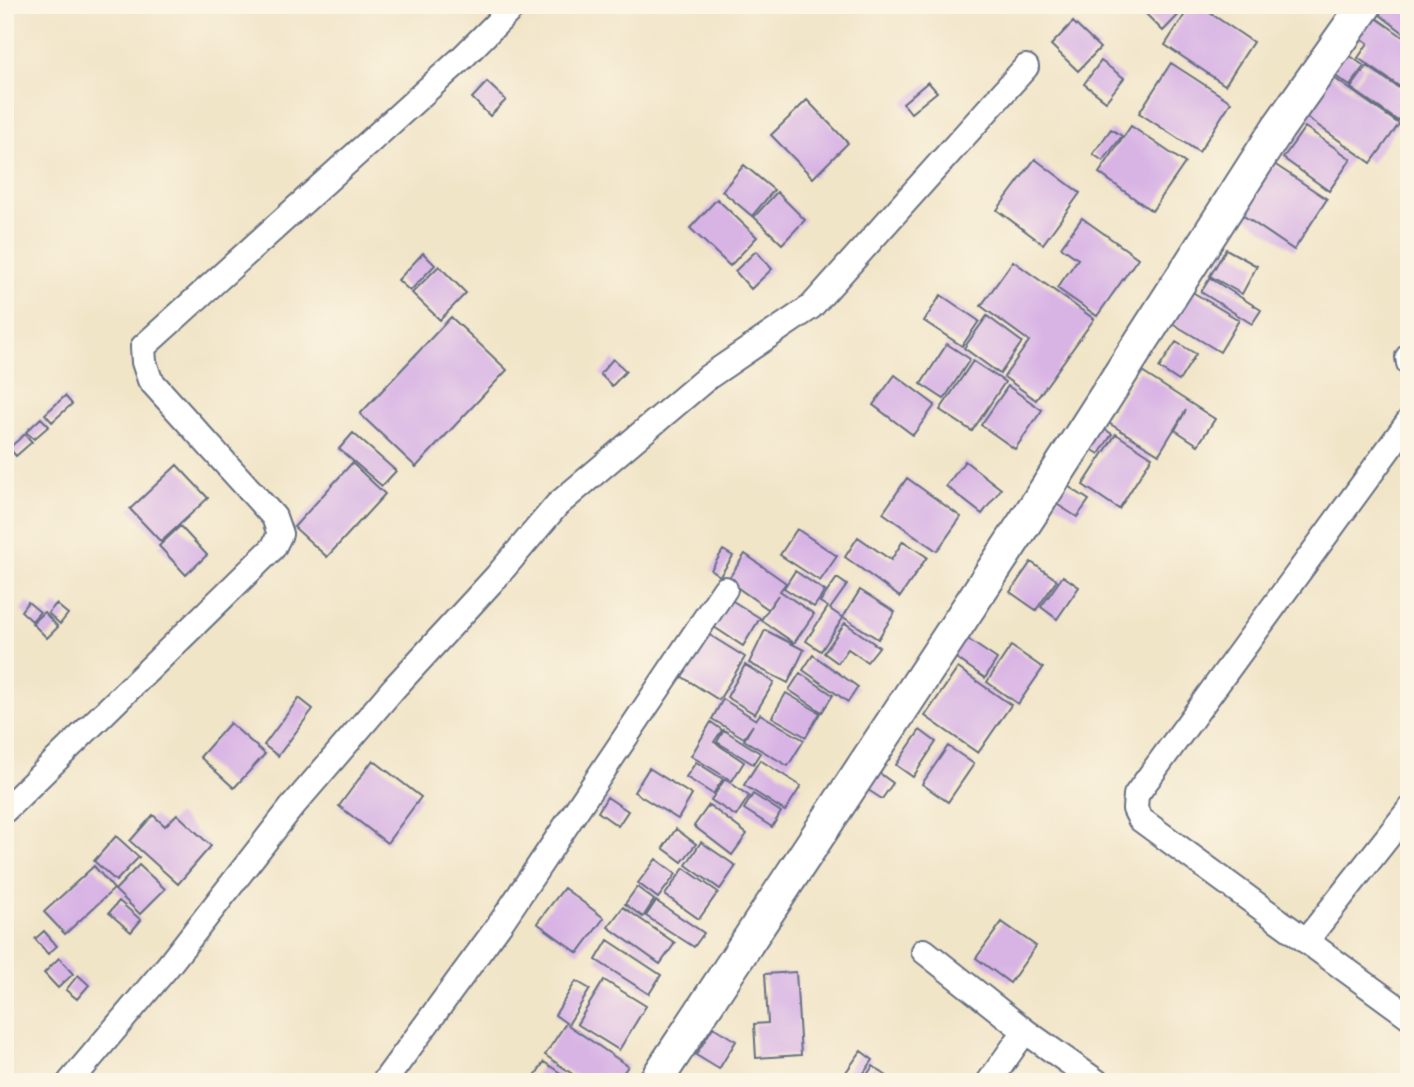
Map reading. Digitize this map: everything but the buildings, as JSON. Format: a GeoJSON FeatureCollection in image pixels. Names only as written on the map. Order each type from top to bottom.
{"type":"FeatureCollection","features":[{"type":"Feature","properties":{"kind":"main road"},"geometry":{"type":"LineString","coordinates":[[655,1082],[1035,506],[1278,128],[1366,5]]}},
{"type":"Feature","properties":{"kind":"street"},"geometry":{"type":"LineString","coordinates":[[5,810],[273,548],[280,534],[274,517],[150,380],[144,362],[143,347],[460,60],[515,5]]}},
{"type":"Feature","properties":{"kind":"street"},"geometry":{"type":"LineString","coordinates":[[70,1082],[167,966],[291,808],[557,505],[708,377],[811,307],[1026,67]]}},
{"type":"Feature","properties":{"kind":"street"},"geometry":{"type":"LineString","coordinates":[[1408,357],[1409,363]]}},
{"type":"Feature","properties":{"kind":"street"},"geometry":{"type":"LineString","coordinates":[[1409,421],[1136,795],[1135,809],[1140,819],[1409,1016]]}},
{"type":"Feature","properties":{"kind":"street"},"geometry":{"type":"LineString","coordinates":[[384,1082],[502,921],[726,589]]}},
{"type":"Feature","properties":{"kind":"street"},"geometry":{"type":"LineString","coordinates":[[1306,941],[1409,810]]}},
{"type":"Feature","properties":{"kind":"street"},"geometry":{"type":"LineString","coordinates":[[924,951],[1026,1031],[1097,1082]]}},
{"type":"Feature","properties":{"kind":"street"},"geometry":{"type":"LineString","coordinates":[[989,1082],[1026,1031]]}}]}
